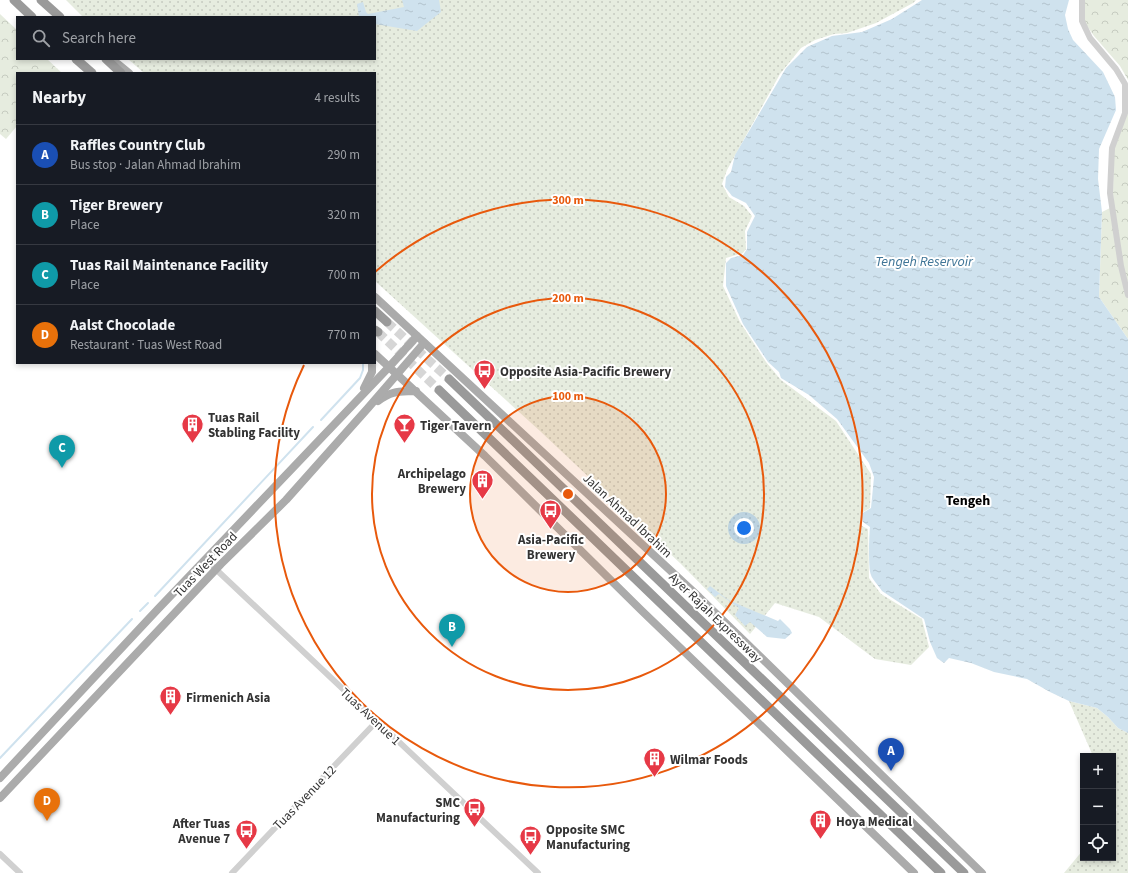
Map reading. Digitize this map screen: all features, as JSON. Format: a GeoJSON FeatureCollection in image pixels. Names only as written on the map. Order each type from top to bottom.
{"type":"FeatureCollection","features":[{"type":"Feature","properties":{"kind":"highway"},"geometry":{"type":"LineString","coordinates":[[14,0],[31,16]]}},
{"type":"Feature","properties":{"kind":"highway"},"geometry":{"type":"LineString","coordinates":[[41,0],[59,16]]}},
{"type":"Feature","properties":{"kind":"highway"},"geometry":{"type":"LineString","coordinates":[[78,60],[91,72]]}},
{"type":"Feature","properties":{"kind":"highway"},"geometry":{"type":"LineString","coordinates":[[108,60],[120,72]]}},
{"type":"Feature","properties":{"kind":"highway"},"geometry":{"type":"LineString","coordinates":[[376,312],[387,322]]}},
{"type":"Feature","properties":{"kind":"highway","name":"Ayer Rajah Expressway"},"geometry":{"type":"LineString","coordinates":[[449,379],[964,873]]}},
{"type":"Feature","properties":{"kind":"highway"},"geometry":{"type":"LineString","coordinates":[[439,390],[941,873]]}},
{"type":"Feature","properties":{"kind":"main road"},"geometry":{"type":"LineString","coordinates":[[78,60],[87,72]]}},
{"type":"Feature","properties":{"kind":"main road"},"geometry":{"type":"LineString","coordinates":[[109,60],[118,64],[128,72]]}},
{"type":"Feature","properties":{"kind":"main road","name":"Jalan Ahmad Ibrahim"},"geometry":{"type":"LineString","coordinates":[[376,298],[699,597],[982,873]]}},
{"type":"Feature","properties":{"kind":"main road","name":"Tuas West Road"},"geometry":{"type":"LineString","coordinates":[[0,778],[389,367],[416,336]]}},
{"type":"Feature","properties":{"kind":"main road","name":"Tuas West Road"},"geometry":{"type":"LineString","coordinates":[[0,798],[217,569],[286,500],[424,343]]}},
{"type":"Feature","properties":{"kind":"main road"},"geometry":{"type":"LineString","coordinates":[[376,355],[485,456],[641,610],[914,873]]}},
{"type":"Feature","properties":{"kind":"main road"},"geometry":{"type":"LineString","coordinates":[[358,399],[368,382],[372,372],[372,364]]}},
{"type":"Feature","properties":{"kind":"main road"},"geometry":{"type":"LineString","coordinates":[[368,408],[393,392],[416,392]]}},
{"type":"Feature","properties":{"kind":"street"},"geometry":{"type":"LineString","coordinates":[[1082,0],[1082,21],[1090,38],[1116,69],[1125,84],[1125,113],[1112,148],[1110,193],[1121,266],[1128,295]]}},
{"type":"Feature","properties":{"kind":"street","name":"Tuas Avenue 1"},"geometry":{"type":"LineString","coordinates":[[206,559],[538,873]]}},
{"type":"Feature","properties":{"kind":"street","name":"Tuas Avenue 12"},"geometry":{"type":"LineString","coordinates":[[232,873],[377,722]]}},
{"type":"Feature","properties":{"kind":"street"},"geometry":{"type":"LineString","coordinates":[[0,854],[20,873]]}},
{"type":"Feature","properties":{"kind":"green space"},"geometry":{"type":"Polygon","coordinates":[[[66,0],[916,0],[876,23],[847,33],[834,34],[815,40],[801,48],[780,74],[727,170],[722,184],[729,197],[744,206],[752,216],[745,231],[746,249],[743,253],[726,258],[723,286],[740,322],[766,362],[781,380],[836,421],[871,474],[870,508],[860,514],[862,526],[868,529],[869,578],[881,594],[922,619],[929,647],[911,665],[875,659],[819,617],[775,603],[750,634],[681,564],[540,431],[376,282],[376,72],[143,72],[129,60],[376,60],[376,16],[82,16],[66,0]]]}},
{"type":"Feature","properties":{"kind":"green space"},"geometry":{"type":"Polygon","coordinates":[[[1082,0],[1128,0],[1128,80],[1120,66],[1094,36],[1083,20],[1082,0]]]}},
{"type":"Feature","properties":{"kind":"green space"},"geometry":{"type":"Polygon","coordinates":[[[0,14],[16,29],[16,60],[48,60],[61,72],[16,72],[16,127],[6,139],[0,134],[0,14]]]}},
{"type":"Feature","properties":{"kind":"green space"},"geometry":{"type":"Polygon","coordinates":[[[1128,112],[1128,339],[1099,297],[1102,212],[1114,206],[1114,149],[1128,112]]]}},
{"type":"Feature","properties":{"kind":"green space"},"geometry":{"type":"Polygon","coordinates":[[[1069,701],[1097,708],[1118,728],[1128,733],[1128,873],[1064,873],[1080,854],[1080,861],[1116,861],[1116,753],[1092,753],[1069,701]]]}},
{"type":"Feature","properties":{"kind":"water"},"geometry":{"type":"Polygon","coordinates":[[[402,0],[439,0],[441,12],[417,31],[376,24],[376,16],[359,16],[357,4],[363,2],[368,14],[404,7],[402,0]]]}},
{"type":"Feature","properties":{"kind":"water","name":"Tengeh Reservoir"},"geometry":{"type":"Polygon","coordinates":[[[922,0],[1069,0],[1065,15],[1068,29],[1073,40],[1103,72],[1115,97],[1116,110],[1099,149],[1098,179],[1102,212],[1099,297],[1128,339],[1128,733],[1118,728],[1097,708],[1069,701],[1027,679],[994,672],[971,663],[949,658],[944,663],[937,658],[930,642],[924,619],[882,591],[871,575],[869,559],[870,527],[863,522],[861,514],[871,508],[874,477],[869,463],[837,419],[809,395],[781,378],[779,372],[768,362],[743,324],[726,286],[726,263],[731,258],[743,255],[747,249],[747,232],[755,216],[746,203],[732,196],[725,187],[726,177],[731,172],[735,155],[786,68],[807,47],[832,36],[862,32],[892,19],[922,0]]]}},
{"type":"Feature","properties":{"kind":"water"},"geometry":{"type":"Polygon","coordinates":[[[710,586],[727,599],[778,621],[780,619],[792,633],[785,639],[767,637],[750,622],[745,626],[735,615],[739,608],[719,594],[715,597],[707,589],[710,586]]]}},
{"type":"Feature","properties":{"kind":"waterway"},"geometry":{"type":"LineString","coordinates":[[321,420],[360,378],[363,370],[363,364]]}},
{"type":"Feature","properties":{"kind":"waterway"},"geometry":{"type":"LineString","coordinates":[[155,596],[313,427]]}},
{"type":"Feature","properties":{"kind":"waterway"},"geometry":{"type":"LineString","coordinates":[[140,611],[148,603]]}},
{"type":"Feature","properties":{"kind":"waterway"},"geometry":{"type":"LineString","coordinates":[[0,758],[132,619]]}},
{"type":"Feature","properties":{"kind":"tunnel"},"geometry":{"type":"LineString","coordinates":[[387,322],[449,379]]}},
{"type":"Feature","properties":{"kind":"tunnel"},"geometry":{"type":"LineString","coordinates":[[378,332],[439,390]]}},
{"type":"Feature","properties":{"kind":"place","name":"Opposite Asia-Pacific Brewery"},"geometry":{"type":"Point","coordinates":[484,390]}},
{"type":"Feature","properties":{"kind":"place","name":"Tuas Rail Stabling Facility"},"geometry":{"type":"Point","coordinates":[193,444]}},
{"type":"Feature","properties":{"kind":"place","name":"Tiger Tavern"},"geometry":{"type":"Point","coordinates":[404,444]}},
{"type":"Feature","properties":{"kind":"place","name":"Tuas Rail Maintenance Facility"},"geometry":{"type":"Point","coordinates":[62,468]}},
{"type":"Feature","properties":{"kind":"place","name":"Archipelago Brewery"},"geometry":{"type":"Point","coordinates":[482,500]}},
{"type":"Feature","properties":{"kind":"place","name":"Asia-Pacific Brewery"},"geometry":{"type":"Point","coordinates":[551,530]}},
{"type":"Feature","properties":{"kind":"place","name":"Tiger Brewery"},"geometry":{"type":"Point","coordinates":[452,647]}},
{"type":"Feature","properties":{"kind":"place","name":"Firmenich Asia"},"geometry":{"type":"Point","coordinates":[170,716]}},
{"type":"Feature","properties":{"kind":"place","name":"Raffles Country Club"},"geometry":{"type":"Point","coordinates":[891,771]}},
{"type":"Feature","properties":{"kind":"place","name":"Wilmar Foods"},"geometry":{"type":"Point","coordinates":[654,778]}},
{"type":"Feature","properties":{"kind":"place","name":"Aalst Chocolade"},"geometry":{"type":"Point","coordinates":[47,821]}},
{"type":"Feature","properties":{"kind":"place","name":"SMC Manufacturing"},"geometry":{"type":"Point","coordinates":[475,828]}},
{"type":"Feature","properties":{"kind":"place","name":"Hoya Medical"},"geometry":{"type":"Point","coordinates":[820,840]}},
{"type":"Feature","properties":{"kind":"place","name":"After Tuas Avenue 7"},"geometry":{"type":"Point","coordinates":[246,850]}},
{"type":"Feature","properties":{"kind":"place","name":"Opposite SMC Manufacturing"},"geometry":{"type":"Point","coordinates":[531,856]}},
{"type":"Feature","properties":{"kind":"district","name":"Tengeh"},"geometry":{"type":"Point","coordinates":[968,500]}}]}
